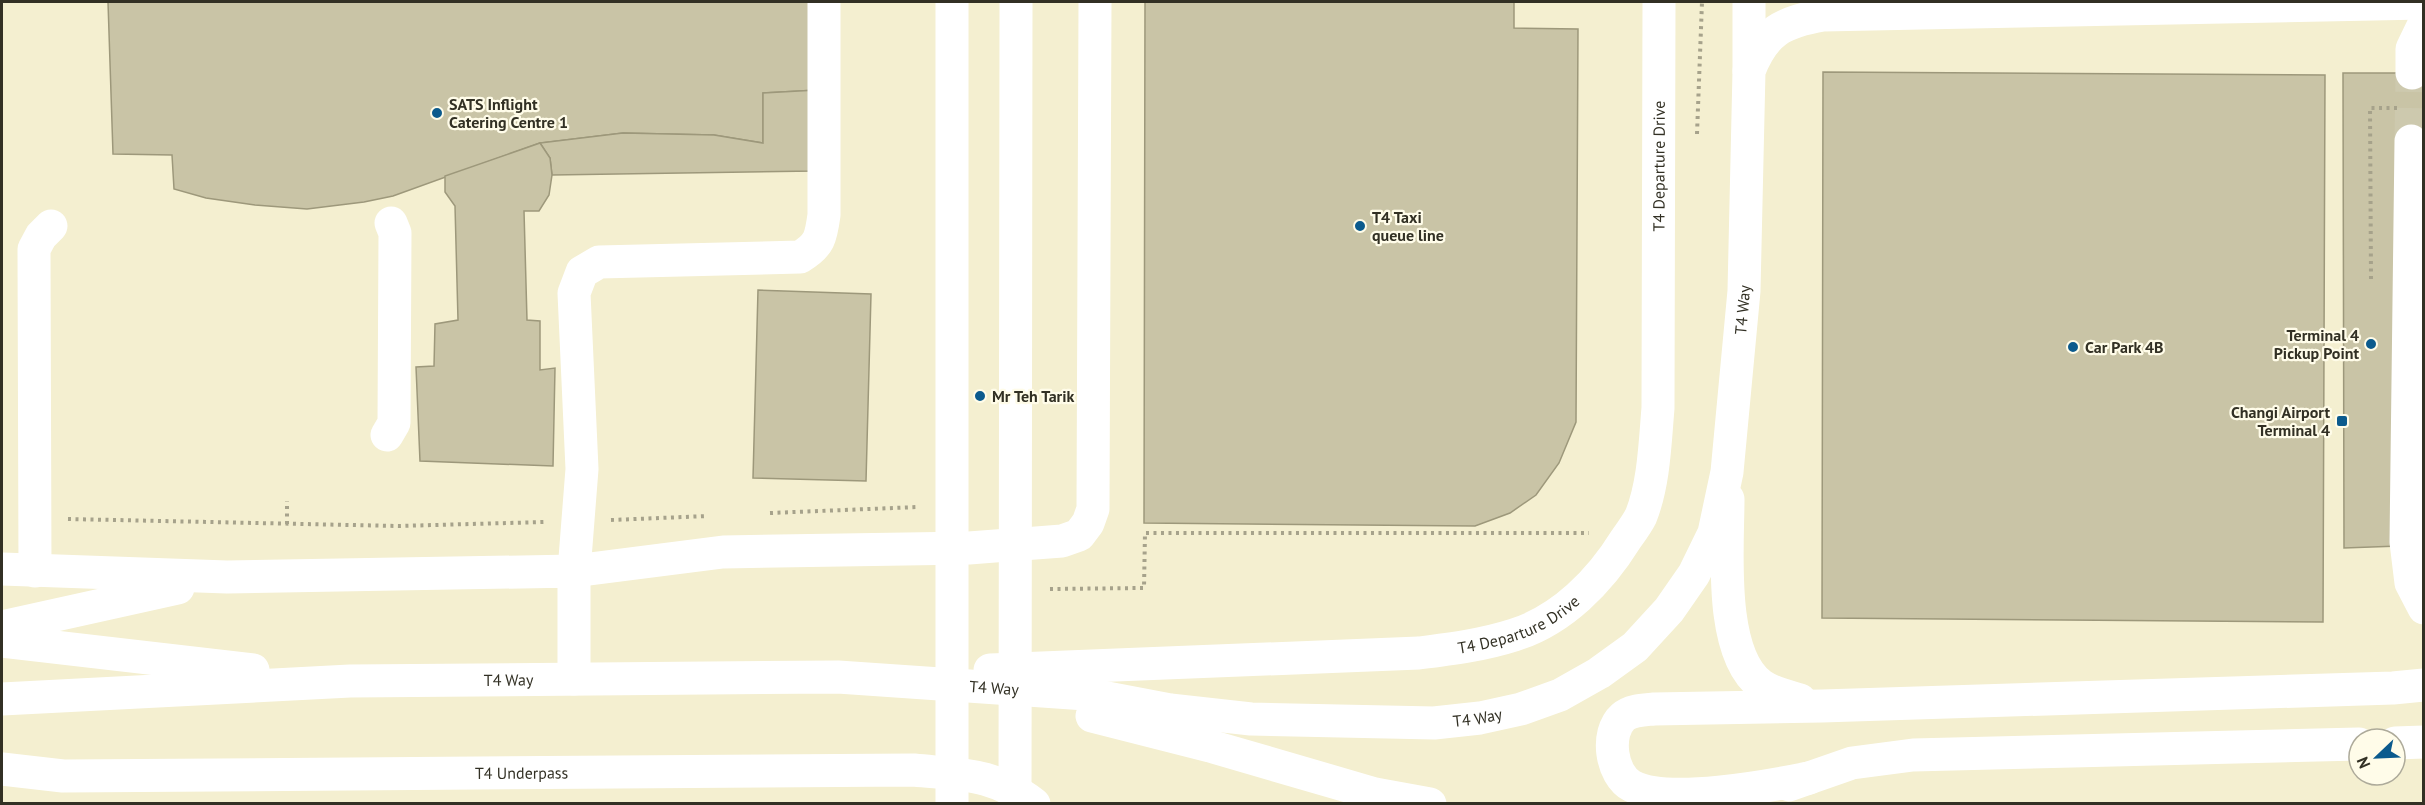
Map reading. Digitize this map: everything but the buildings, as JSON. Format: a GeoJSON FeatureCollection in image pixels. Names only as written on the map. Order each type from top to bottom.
{"type":"FeatureCollection","features":[{"type":"Feature","properties":{"kind":"main road"},"geometry":{"type":"LineString","coordinates":[[574,679],[574,571],[582,469],[574,292],[582,272],[599,262],[800,257],[815,248],[822,233],[824,215],[824,2]]}},
{"type":"Feature","properties":{"kind":"main road"},"geometry":{"type":"LineString","coordinates":[[952,2],[952,804]]}},
{"type":"Feature","properties":{"kind":"main road"},"geometry":{"type":"LineString","coordinates":[[1015,804],[1016,2]]}},
{"type":"Feature","properties":{"kind":"main road"},"geometry":{"type":"LineString","coordinates":[[2,569],[227,577],[574,571],[723,552],[969,548],[1062,541],[1079,535],[1088,523],[1093,509],[1095,2]]}},
{"type":"Feature","properties":{"kind":"main road","name":"T4 Departure Drive"},"geometry":{"type":"LineString","coordinates":[[838,677],[1419,653],[1472,646],[1515,635],[1550,617],[1586,591],[1607,568],[1640,516],[1649,484],[1658,408],[1659,2]]}},
{"type":"Feature","properties":{"kind":"main road"},"geometry":{"type":"LineString","coordinates":[[1749,2],[1749,71]]}},
{"type":"Feature","properties":{"kind":"main road","name":"T4 Way"},"geometry":{"type":"LineString","coordinates":[[2,699],[350,681],[838,677],[1086,694],[1170,710],[1262,720],[1434,723],[1480,718],[1521,709],[1560,695],[1599,673],[1635,647],[1669,610],[1694,573],[1714,533],[1727,472],[1744,291],[1749,71],[1757,50],[1775,31],[1796,19],[1823,15],[2424,3]]}},
{"type":"Feature","properties":{"kind":"main road"},"geometry":{"type":"LineString","coordinates":[[2412,73],[2412,49],[2424,24]]}},
{"type":"Feature","properties":{"kind":"main road"},"geometry":{"type":"LineString","coordinates":[[2411,141],[2406,542],[2411,583],[2424,608]]}},
{"type":"Feature","properties":{"kind":"main road"},"geometry":{"type":"LineString","coordinates":[[387,435],[394,423],[396,325],[395,233],[391,223]]}},
{"type":"Feature","properties":{"kind":"main road"},"geometry":{"type":"LineString","coordinates":[[35,571],[34,249],[41,236],[51,226]]}},
{"type":"Feature","properties":{"kind":"main road"},"geometry":{"type":"LineString","coordinates":[[1727,472],[1729,608],[1734,638],[1745,665],[1760,684],[1782,695],[1822,706]]}},
{"type":"Feature","properties":{"kind":"main road"},"geometry":{"type":"LineString","coordinates":[[2,627],[227,577]]}},
{"type":"Feature","properties":{"kind":"main road"},"geometry":{"type":"LineString","coordinates":[[2,641],[350,681]]}},
{"type":"Feature","properties":{"kind":"main road"},"geometry":{"type":"LineString","coordinates":[[1809,778],[1753,789],[1680,794],[1652,792],[1631,786],[1621,777],[1614,759],[1615,729],[1623,716],[1637,711],[2393,688],[2424,685]]}},
{"type":"Feature","properties":{"kind":"main road"},"geometry":{"type":"LineString","coordinates":[[979,688],[1210,746],[1375,794],[1430,804]]}},
{"type":"Feature","properties":{"kind":"main road"},"geometry":{"type":"LineString","coordinates":[[2407,743],[2424,742]]}},
{"type":"Feature","properties":{"kind":"main road"},"geometry":{"type":"LineString","coordinates":[[1739,804],[1852,763],[1913,755],[2075,753],[2347,744]]}},
{"type":"Feature","properties":{"kind":"main road","name":"T4 Underpass"},"geometry":{"type":"LineString","coordinates":[[2,769],[63,776],[914,770],[982,777],[1015,789],[1034,804]]}},
{"type":"Feature","properties":{"kind":"main road"},"geometry":{"type":"LineString","coordinates":[[2,778],[63,776]]}},
{"type":"Feature","properties":{"kind":"path"},"geometry":{"type":"LineString","coordinates":[[287,501],[287,524]]}},
{"type":"Feature","properties":{"kind":"tunnel"},"geometry":{"type":"LineString","coordinates":[[2411,141],[2412,73]]}},
{"type":"Feature","properties":{"kind":"place","name":"SATS Inflight Catering Centre 1"},"geometry":{"type":"Point","coordinates":[437,113]}},
{"type":"Feature","properties":{"kind":"place","name":"T4 Taxi queue line"},"geometry":{"type":"Point","coordinates":[1360,226]}},
{"type":"Feature","properties":{"kind":"place","name":"Terminal 4 Pickup Point"},"geometry":{"type":"Point","coordinates":[2371,344]}},
{"type":"Feature","properties":{"kind":"place","name":"Car Park 4B"},"geometry":{"type":"Point","coordinates":[2073,347]}},
{"type":"Feature","properties":{"kind":"place","name":"Mr Teh Tarik"},"geometry":{"type":"Point","coordinates":[980,396]}},
{"type":"Feature","properties":{"kind":"place","name":"Changi Airport Terminal 4"},"geometry":{"type":"Point","coordinates":[2342,421]}}]}
